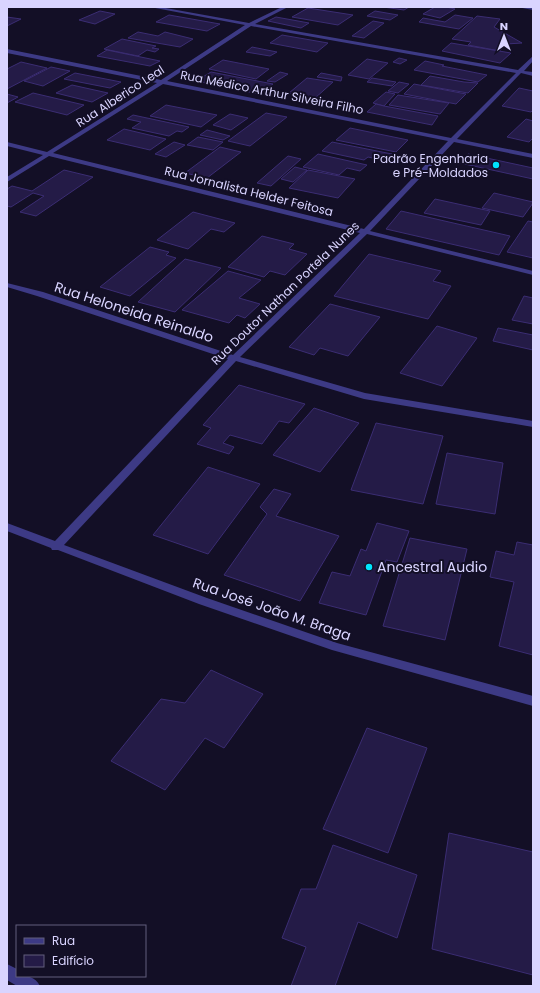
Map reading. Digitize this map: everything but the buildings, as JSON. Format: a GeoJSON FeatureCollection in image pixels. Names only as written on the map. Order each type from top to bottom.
{"type":"FeatureCollection","features":[{"type":"Feature","properties":{"kind":"street"},"geometry":{"type":"LineString","coordinates":[[152,7],[533,74]]}},
{"type":"Feature","properties":{"kind":"street","name":"Rua Alberico Leal"},"geometry":{"type":"LineString","coordinates":[[7,180],[49,155],[250,24],[286,7]]}},
{"type":"Feature","properties":{"kind":"street"},"geometry":{"type":"LineString","coordinates":[[518,7],[533,9]]}},
{"type":"Feature","properties":{"kind":"street","name":"Rua Médico Arthur Silveira Filho"},"geometry":{"type":"LineString","coordinates":[[7,51],[164,81],[533,156]]}},
{"type":"Feature","properties":{"kind":"street","name":"Rua Doutor Nathan Portela Nunes"},"geometry":{"type":"LineString","coordinates":[[56,547],[234,358],[366,231],[452,140],[533,58]]}},
{"type":"Feature","properties":{"kind":"street","name":"Rua Jornalista Helder Feitosa"},"geometry":{"type":"LineString","coordinates":[[7,144],[533,273]]}},
{"type":"Feature","properties":{"kind":"street","name":"Rua Heloneida Reinaldo"},"geometry":{"type":"LineString","coordinates":[[7,285],[234,358],[364,396],[533,424]]}},
{"type":"Feature","properties":{"kind":"street","name":"Rua José João M. Braga"},"geometry":{"type":"LineString","coordinates":[[7,527],[56,547],[203,601],[336,647],[533,701]]}},
{"type":"Feature","properties":{"kind":"street"},"geometry":{"type":"LineString","coordinates":[[7,972],[32,986]]}},
{"type":"Feature","properties":{"kind":"place","name":"Padrão Engenharia e Pré-Moldados"},"geometry":{"type":"Point","coordinates":[496,165]}},
{"type":"Feature","properties":{"kind":"place","name":"Ancestral Audio"},"geometry":{"type":"Point","coordinates":[369,567]}}]}
